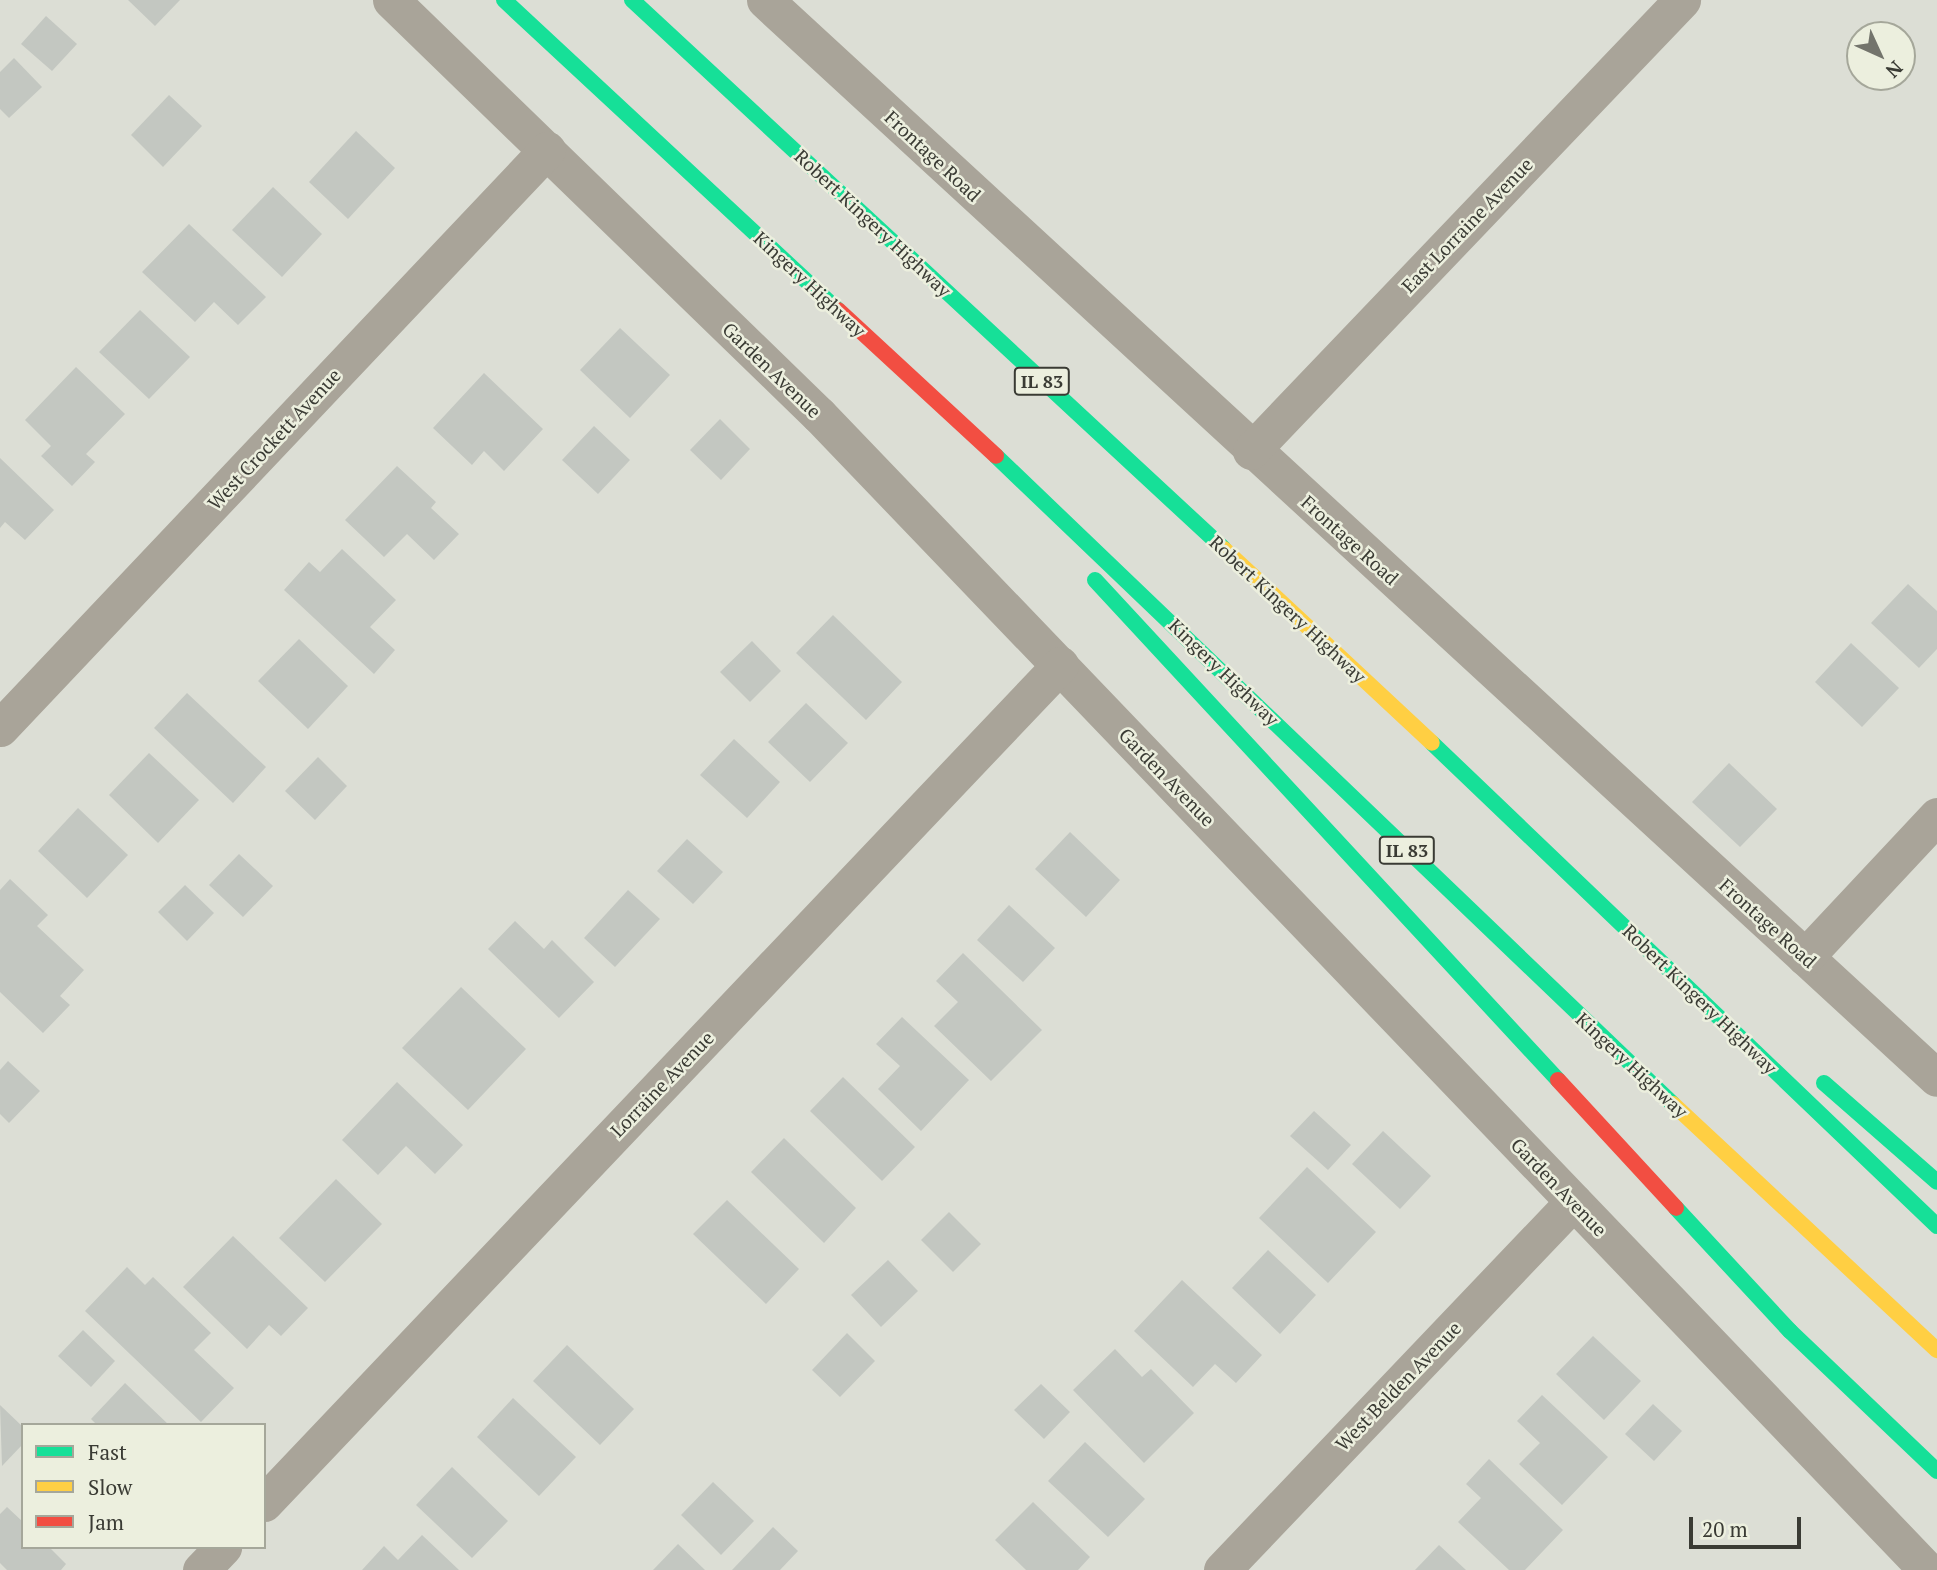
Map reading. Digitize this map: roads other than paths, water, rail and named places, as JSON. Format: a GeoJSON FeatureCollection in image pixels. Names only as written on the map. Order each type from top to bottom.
{"type":"FeatureCollection","features":[{"type":"Feature","properties":{"kind":"highway","name":"Kingery Highway"},"geometry":{"type":"LineString","coordinates":[[504,0],[1100,552],[1541,981],[1937,1350]]}},
{"type":"Feature","properties":{"kind":"highway","name":"Robert Kingery Highway"},"geometry":{"type":"LineString","coordinates":[[632,0],[1452,761],[1937,1226]]}},
{"type":"Feature","properties":{"kind":"highway"},"geometry":{"type":"LineString","coordinates":[[880,348],[1060,542]]}},
{"type":"Feature","properties":{"kind":"highway"},"geometry":{"type":"LineString","coordinates":[[1079,563],[1790,1331],[1937,1471]]}},
{"type":"Feature","properties":{"kind":"highway"},"geometry":{"type":"LineString","coordinates":[[1452,761],[1716,990]]}},
{"type":"Feature","properties":{"kind":"highway"},"geometry":{"type":"LineString","coordinates":[[1811,1072],[1937,1182]]}},
{"type":"Feature","properties":{"kind":"street","name":"Garden Avenue"},"geometry":{"type":"LineString","coordinates":[[391,0],[819,415],[1927,1570]]}},
{"type":"Feature","properties":{"kind":"street","name":"Frontage Road"},"geometry":{"type":"LineString","coordinates":[[765,0],[1251,450],[1937,1078]]}},
{"type":"Feature","properties":{"kind":"street","name":"East Lorraine Avenue"},"geometry":{"type":"LineString","coordinates":[[1251,450],[1682,0]]}},
{"type":"Feature","properties":{"kind":"street","name":"West Crockett Avenue"},"geometry":{"type":"LineString","coordinates":[[0,728],[547,150]]}},
{"type":"Feature","properties":{"kind":"street","name":"Lorraine Avenue"},"geometry":{"type":"LineString","coordinates":[[266,1501],[1060,665]]}},
{"type":"Feature","properties":{"kind":"street"},"geometry":{"type":"LineString","coordinates":[[1805,957],[1937,816]]}},
{"type":"Feature","properties":{"kind":"street","name":"West Belden Avenue"},"geometry":{"type":"LineString","coordinates":[[1223,1570],[1573,1202]]}},
{"type":"Feature","properties":{"kind":"street"},"geometry":{"type":"LineString","coordinates":[[201,1570],[221,1549]]}}]}
